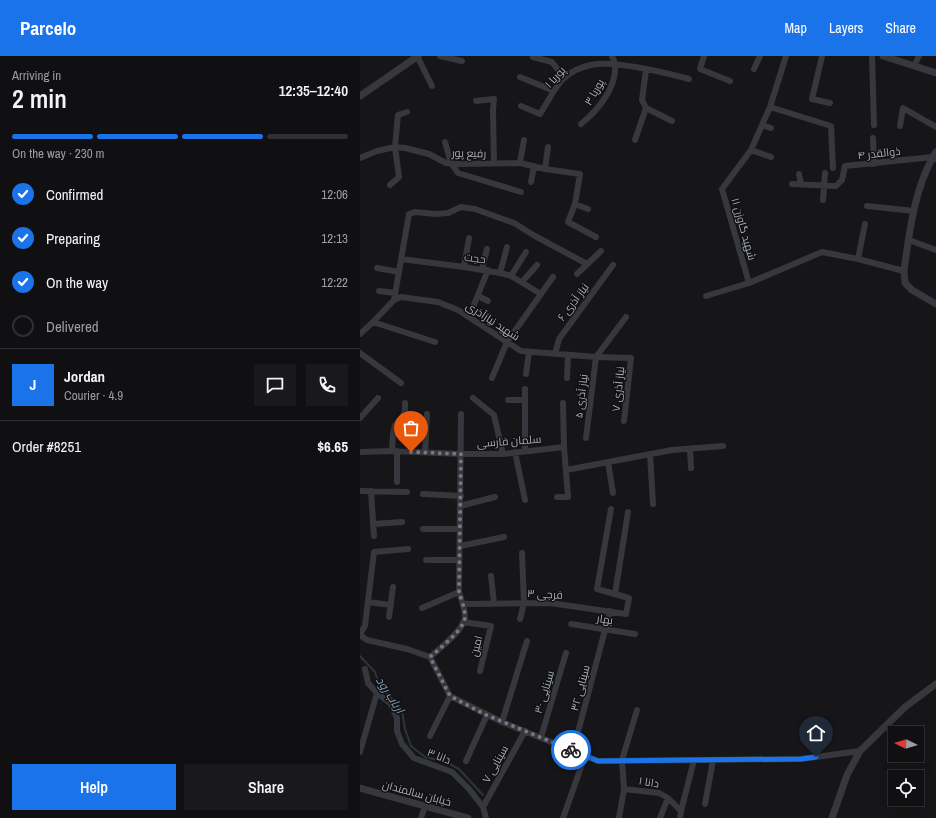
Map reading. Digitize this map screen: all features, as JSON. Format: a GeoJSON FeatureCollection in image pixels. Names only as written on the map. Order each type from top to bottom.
{"type":"FeatureCollection","features":[{"type":"Feature","properties":{"kind":"street"},"geometry":{"type":"LineString","coordinates":[[361,94],[418,56],[432,86]]}},
{"type":"Feature","properties":{"kind":"street"},"geometry":{"type":"LineString","coordinates":[[440,56],[462,61]]}},
{"type":"Feature","properties":{"kind":"street"},"geometry":{"type":"LineString","coordinates":[[612,56],[615,65]]}},
{"type":"Feature","properties":{"kind":"street"},"geometry":{"type":"LineString","coordinates":[[704,56],[700,69],[730,81]]}},
{"type":"Feature","properties":{"kind":"street"},"geometry":{"type":"LineString","coordinates":[[754,69],[760,56]]}},
{"type":"Feature","properties":{"kind":"street","name":"شهید گاوزن ۱۱"},"geometry":{"type":"LineString","coordinates":[[749,283],[722,189],[752,150],[770,107],[786,56]]}},
{"type":"Feature","properties":{"kind":"street"},"geometry":{"type":"LineString","coordinates":[[822,56],[812,99],[830,102]]}},
{"type":"Feature","properties":{"kind":"street"},"geometry":{"type":"LineString","coordinates":[[872,56],[874,125]]}},
{"type":"Feature","properties":{"kind":"street"},"geometry":{"type":"LineString","coordinates":[[883,56],[936,73]]}},
{"type":"Feature","properties":{"kind":"street"},"geometry":{"type":"LineString","coordinates":[[914,66],[919,56]]}},
{"type":"Feature","properties":{"kind":"street"},"geometry":{"type":"LineString","coordinates":[[533,57],[552,62],[564,78]]}},
{"type":"Feature","properties":{"kind":"street","name":"پوریا ۱"},"geometry":{"type":"LineString","coordinates":[[521,106],[540,114],[564,78],[575,70],[593,64],[615,65],[689,79]]}},
{"type":"Feature","properties":{"kind":"street","name":"پوریا ۳"},"geometry":{"type":"LineString","coordinates":[[581,124],[593,114],[605,98],[613,81],[615,65]]}},
{"type":"Feature","properties":{"kind":"street"},"geometry":{"type":"LineString","coordinates":[[646,70],[642,100],[646,108],[672,120]]}},
{"type":"Feature","properties":{"kind":"street"},"geometry":{"type":"LineString","coordinates":[[520,77],[554,91]]}},
{"type":"Feature","properties":{"kind":"street"},"geometry":{"type":"LineString","coordinates":[[476,101],[494,99],[494,163]]}},
{"type":"Feature","properties":{"kind":"street"},"geometry":{"type":"LineString","coordinates":[[770,107],[831,126],[833,168]]}},
{"type":"Feature","properties":{"kind":"street"},"geometry":{"type":"LineString","coordinates":[[635,140],[646,108]]}},
{"type":"Feature","properties":{"kind":"street"},"geometry":{"type":"LineString","coordinates":[[900,126],[903,108],[936,127]]}},
{"type":"Feature","properties":{"kind":"street"},"geometry":{"type":"LineString","coordinates":[[390,185],[399,177],[394,148],[398,115],[407,112]]}},
{"type":"Feature","properties":{"kind":"street"},"geometry":{"type":"LineString","coordinates":[[762,125],[771,128]]}},
{"type":"Feature","properties":{"kind":"street"},"geometry":{"type":"LineString","coordinates":[[873,138],[874,164]]}},
{"type":"Feature","properties":{"kind":"street"},"geometry":{"type":"LineString","coordinates":[[520,163],[524,140]]}},
{"type":"Feature","properties":{"kind":"street"},"geometry":{"type":"LineString","coordinates":[[445,142],[451,163],[458,173],[521,192]]}},
{"type":"Feature","properties":{"kind":"street"},"geometry":{"type":"LineString","coordinates":[[545,169],[548,146]]}},
{"type":"Feature","properties":{"kind":"street","name":"رفیع پور"},"geometry":{"type":"LineString","coordinates":[[360,158],[377,151],[394,148],[410,149],[430,154],[446,163],[520,163],[545,169],[580,174],[575,204]]}},
{"type":"Feature","properties":{"kind":"street"},"geometry":{"type":"LineString","coordinates":[[752,150],[771,157]]}},
{"type":"Feature","properties":{"kind":"street"},"geometry":{"type":"LineString","coordinates":[[935,156],[924,177],[914,211],[904,271],[906,283],[912,290],[936,304]]}},
{"type":"Feature","properties":{"kind":"street","name":"ذوالقدر ۴"},"geometry":{"type":"LineString","coordinates":[[792,184],[836,186],[842,180],[845,166],[874,164],[935,156]]}},
{"type":"Feature","properties":{"kind":"street"},"geometry":{"type":"LineString","coordinates":[[531,182],[534,166]]}},
{"type":"Feature","properties":{"kind":"street"},"geometry":{"type":"LineString","coordinates":[[823,200],[825,173]]}},
{"type":"Feature","properties":{"kind":"street"},"geometry":{"type":"LineString","coordinates":[[799,174],[801,184]]}},
{"type":"Feature","properties":{"kind":"street"},"geometry":{"type":"LineString","coordinates":[[588,209],[575,204],[568,222],[596,237]]}},
{"type":"Feature","properties":{"kind":"street"},"geometry":{"type":"LineString","coordinates":[[867,206],[914,211]]}},
{"type":"Feature","properties":{"kind":"street"},"geometry":{"type":"LineString","coordinates":[[360,334],[394,300],[409,214],[415,212],[435,214],[448,213],[461,207],[475,209],[514,223],[534,236],[587,264]]}},
{"type":"Feature","properties":{"kind":"street"},"geometry":{"type":"LineString","coordinates":[[858,259],[865,224]]}},
{"type":"Feature","properties":{"kind":"street"},"geometry":{"type":"LineString","coordinates":[[464,267],[469,238]]}},
{"type":"Feature","properties":{"kind":"street"},"geometry":{"type":"LineString","coordinates":[[909,240],[936,250]]}},
{"type":"Feature","properties":{"kind":"street"},"geometry":{"type":"LineString","coordinates":[[500,273],[507,247]]}},
{"type":"Feature","properties":{"kind":"street"},"geometry":{"type":"LineString","coordinates":[[469,317],[478,296],[485,270],[486,249]]}},
{"type":"Feature","properties":{"kind":"street"},"geometry":{"type":"LineString","coordinates":[[578,274],[601,251]]}},
{"type":"Feature","properties":{"kind":"street"},"geometry":{"type":"LineString","coordinates":[[511,276],[526,252]]}},
{"type":"Feature","properties":{"kind":"street"},"geometry":{"type":"LineString","coordinates":[[706,296],[749,283],[822,252],[858,259],[904,271]]}},
{"type":"Feature","properties":{"kind":"street","name":"حجت"},"geometry":{"type":"LineString","coordinates":[[401,259],[500,273],[511,276],[541,294]]}},
{"type":"Feature","properties":{"kind":"street"},"geometry":{"type":"LineString","coordinates":[[522,282],[537,265]]}},
{"type":"Feature","properties":{"kind":"street","name":"نیاز آذری ۶"},"geometry":{"type":"LineString","coordinates":[[555,354],[559,339],[613,265]]}},
{"type":"Feature","properties":{"kind":"street"},"geometry":{"type":"LineString","coordinates":[[377,268],[399,272]]}},
{"type":"Feature","properties":{"kind":"street"},"geometry":{"type":"LineString","coordinates":[[492,378],[507,342],[553,277]]}},
{"type":"Feature","properties":{"kind":"street"},"geometry":{"type":"LineString","coordinates":[[379,291],[395,293]]}},
{"type":"Feature","properties":{"kind":"street"},"geometry":{"type":"LineString","coordinates":[[478,296],[488,301]]}},
{"type":"Feature","properties":{"kind":"street","name":"شهید نیازآذری"},"geometry":{"type":"LineString","coordinates":[[394,300],[402,297],[438,302],[458,310],[521,351],[596,357],[631,358]]}},
{"type":"Feature","properties":{"kind":"street"},"geometry":{"type":"LineString","coordinates":[[596,357],[626,317]]}},
{"type":"Feature","properties":{"kind":"street"},"geometry":{"type":"LineString","coordinates":[[373,322],[435,342]]}},
{"type":"Feature","properties":{"kind":"street"},"geometry":{"type":"LineString","coordinates":[[526,374],[529,352]]}},
{"type":"Feature","properties":{"kind":"street"},"geometry":{"type":"LineString","coordinates":[[360,353],[401,382]]}},
{"type":"Feature","properties":{"kind":"street"},"geometry":{"type":"LineString","coordinates":[[567,378],[568,355]]}},
{"type":"Feature","properties":{"kind":"street","name":"نیاز آذری ۵"},"geometry":{"type":"LineString","coordinates":[[586,438],[596,357]]}},
{"type":"Feature","properties":{"kind":"street","name":"نیاز آذری ۷"},"geometry":{"type":"LineString","coordinates":[[624,421],[631,358]]}},
{"type":"Feature","properties":{"kind":"street"},"geometry":{"type":"LineString","coordinates":[[524,451],[525,389]]}},
{"type":"Feature","properties":{"kind":"street"},"geometry":{"type":"LineString","coordinates":[[360,418],[378,398]]}},
{"type":"Feature","properties":{"kind":"street"},"geometry":{"type":"LineString","coordinates":[[473,398],[494,416],[503,454]]}},
{"type":"Feature","properties":{"kind":"street"},"geometry":{"type":"LineString","coordinates":[[508,400],[525,400]]}},
{"type":"Feature","properties":{"kind":"street"},"geometry":{"type":"LineString","coordinates":[[397,482],[392,434],[395,425],[402,418],[405,410],[405,403]]}},
{"type":"Feature","properties":{"kind":"street"},"geometry":{"type":"LineString","coordinates":[[556,497],[568,497],[564,447],[563,403]]}},
{"type":"Feature","properties":{"kind":"street"},"geometry":{"type":"LineString","coordinates":[[425,452],[427,414]]}},
{"type":"Feature","properties":{"kind":"street"},"geometry":{"type":"LineString","coordinates":[[430,657],[458,632],[466,618],[459,592],[461,414]]}},
{"type":"Feature","properties":{"kind":"street"},"geometry":{"type":"LineString","coordinates":[[566,470],[650,454],[723,446]]}},
{"type":"Feature","properties":{"kind":"street","name":"سلمان فارسی"},"geometry":{"type":"LineString","coordinates":[[360,452],[394,451],[503,454],[564,447]]}},
{"type":"Feature","properties":{"kind":"street"},"geometry":{"type":"LineString","coordinates":[[690,449],[691,468]]}},
{"type":"Feature","properties":{"kind":"street"},"geometry":{"type":"LineString","coordinates":[[515,452],[525,500]]}},
{"type":"Feature","properties":{"kind":"street"},"geometry":{"type":"LineString","coordinates":[[650,454],[653,504]]}},
{"type":"Feature","properties":{"kind":"street"},"geometry":{"type":"LineString","coordinates":[[608,462],[612,493]]}},
{"type":"Feature","properties":{"kind":"street"},"geometry":{"type":"LineString","coordinates":[[360,491],[407,492]]}},
{"type":"Feature","properties":{"kind":"street"},"geometry":{"type":"LineString","coordinates":[[371,491],[374,536]]}},
{"type":"Feature","properties":{"kind":"street"},"geometry":{"type":"LineString","coordinates":[[423,494],[460,496]]}},
{"type":"Feature","properties":{"kind":"street"},"geometry":{"type":"LineString","coordinates":[[460,506],[495,497]]}},
{"type":"Feature","properties":{"kind":"street"},"geometry":{"type":"LineString","coordinates":[[611,508],[597,589],[615,594],[628,512]]}},
{"type":"Feature","properties":{"kind":"street"},"geometry":{"type":"LineString","coordinates":[[373,524],[402,522]]}},
{"type":"Feature","properties":{"kind":"street"},"geometry":{"type":"LineString","coordinates":[[423,529],[460,529]]}},
{"type":"Feature","properties":{"kind":"street"},"geometry":{"type":"LineString","coordinates":[[460,546],[504,537]]}},
{"type":"Feature","properties":{"kind":"street"},"geometry":{"type":"LineString","coordinates":[[408,549],[374,552],[365,626],[360,635],[367,640],[407,649],[430,657],[450,696],[486,715],[598,761],[801,759],[860,751]]}},
{"type":"Feature","properties":{"kind":"street"},"geometry":{"type":"LineString","coordinates":[[520,619],[524,603],[522,553]]}},
{"type":"Feature","properties":{"kind":"street"},"geometry":{"type":"LineString","coordinates":[[426,560],[459,560]]}},
{"type":"Feature","properties":{"kind":"street"},"geometry":{"type":"LineString","coordinates":[[491,576],[494,603]]}},
{"type":"Feature","properties":{"kind":"street"},"geometry":{"type":"LineString","coordinates":[[390,617],[393,587]]}},
{"type":"Feature","properties":{"kind":"street"},"geometry":{"type":"LineString","coordinates":[[422,608],[459,592]]}},
{"type":"Feature","properties":{"kind":"street","name":"فرجی ۳"},"geometry":{"type":"LineString","coordinates":[[463,604],[550,604],[626,614],[629,598],[615,594]]}},
{"type":"Feature","properties":{"kind":"street"},"geometry":{"type":"LineString","coordinates":[[368,602],[391,605]]}},
{"type":"Feature","properties":{"kind":"street","name":"سینایی ۳۲"},"geometry":{"type":"LineString","coordinates":[[573,751],[610,611]]}},
{"type":"Feature","properties":{"kind":"street","name":"امین"},"geometry":{"type":"LineString","coordinates":[[463,622],[491,626],[480,671]]}},
{"type":"Feature","properties":{"kind":"street","name":"بهار"},"geometry":{"type":"LineString","coordinates":[[571,624],[635,634]]}},
{"type":"Feature","properties":{"kind":"street"},"geometry":{"type":"LineString","coordinates":[[502,722],[527,641]]}},
{"type":"Feature","properties":{"kind":"street","name":"سینایی ۳۰"},"geometry":{"type":"LineString","coordinates":[[541,737],[566,653]]}},
{"type":"Feature","properties":{"kind":"street","name":"دانا ۳"},"geometry":{"type":"LineString","coordinates":[[365,669],[368,683],[377,693],[391,704],[397,718],[398,731],[402,744],[414,758],[452,772],[483,806],[486,818]]}},
{"type":"Feature","properties":{"kind":"street"},"geometry":{"type":"LineString","coordinates":[[832,818],[847,775],[860,751],[905,707],[936,684]]}},
{"type":"Feature","properties":{"kind":"street"},"geometry":{"type":"LineString","coordinates":[[360,752],[377,693]]}},
{"type":"Feature","properties":{"kind":"street"},"geometry":{"type":"LineString","coordinates":[[430,736],[450,696]]}},
{"type":"Feature","properties":{"kind":"street"},"geometry":{"type":"LineString","coordinates":[[619,818],[624,789],[622,760],[637,710]]}},
{"type":"Feature","properties":{"kind":"street"},"geometry":{"type":"LineString","coordinates":[[466,761],[486,715]]}},
{"type":"Feature","properties":{"kind":"street","name":"سینایی ۷"},"geometry":{"type":"LineString","coordinates":[[483,806],[525,731]]}},
{"type":"Feature","properties":{"kind":"street"},"geometry":{"type":"LineString","coordinates":[[563,818],[585,756]]}},
{"type":"Feature","properties":{"kind":"street"},"geometry":{"type":"LineString","coordinates":[[681,815],[694,760]]}},
{"type":"Feature","properties":{"kind":"street"},"geometry":{"type":"LineString","coordinates":[[705,804],[713,760]]}},
{"type":"Feature","properties":{"kind":"street","name":"خیابان سالمندان"},"geometry":{"type":"LineString","coordinates":[[360,788],[468,818]]}},
{"type":"Feature","properties":{"kind":"street","name":"دانا ۱"},"geometry":{"type":"LineString","coordinates":[[624,789],[659,793],[668,798],[681,815]]}},
{"type":"Feature","properties":{"kind":"street"},"geometry":{"type":"LineString","coordinates":[[660,818],[668,798]]}},
{"type":"Feature","properties":{"kind":"street"},"geometry":{"type":"LineString","coordinates":[[421,818],[425,806]]}},
{"type":"Feature","properties":{"kind":"waterway","name":"ارباب رود"},"geometry":{"type":"LineString","coordinates":[[360,656],[375,672],[379,684],[402,711],[405,729],[411,746],[425,757],[444,761],[459,769],[483,795]]}},
{"type":"Feature","properties":{"kind":"way so far"},"geometry":{"type":"LineString","coordinates":[[411,452],[461,454],[459,592],[466,618],[458,632],[430,657],[450,696],[486,715],[571,750]]}},
{"type":"Feature","properties":{"kind":"route"},"geometry":{"type":"LineString","coordinates":[[571,750],[598,761],[762,758],[801,759],[816,757]]}}]}
